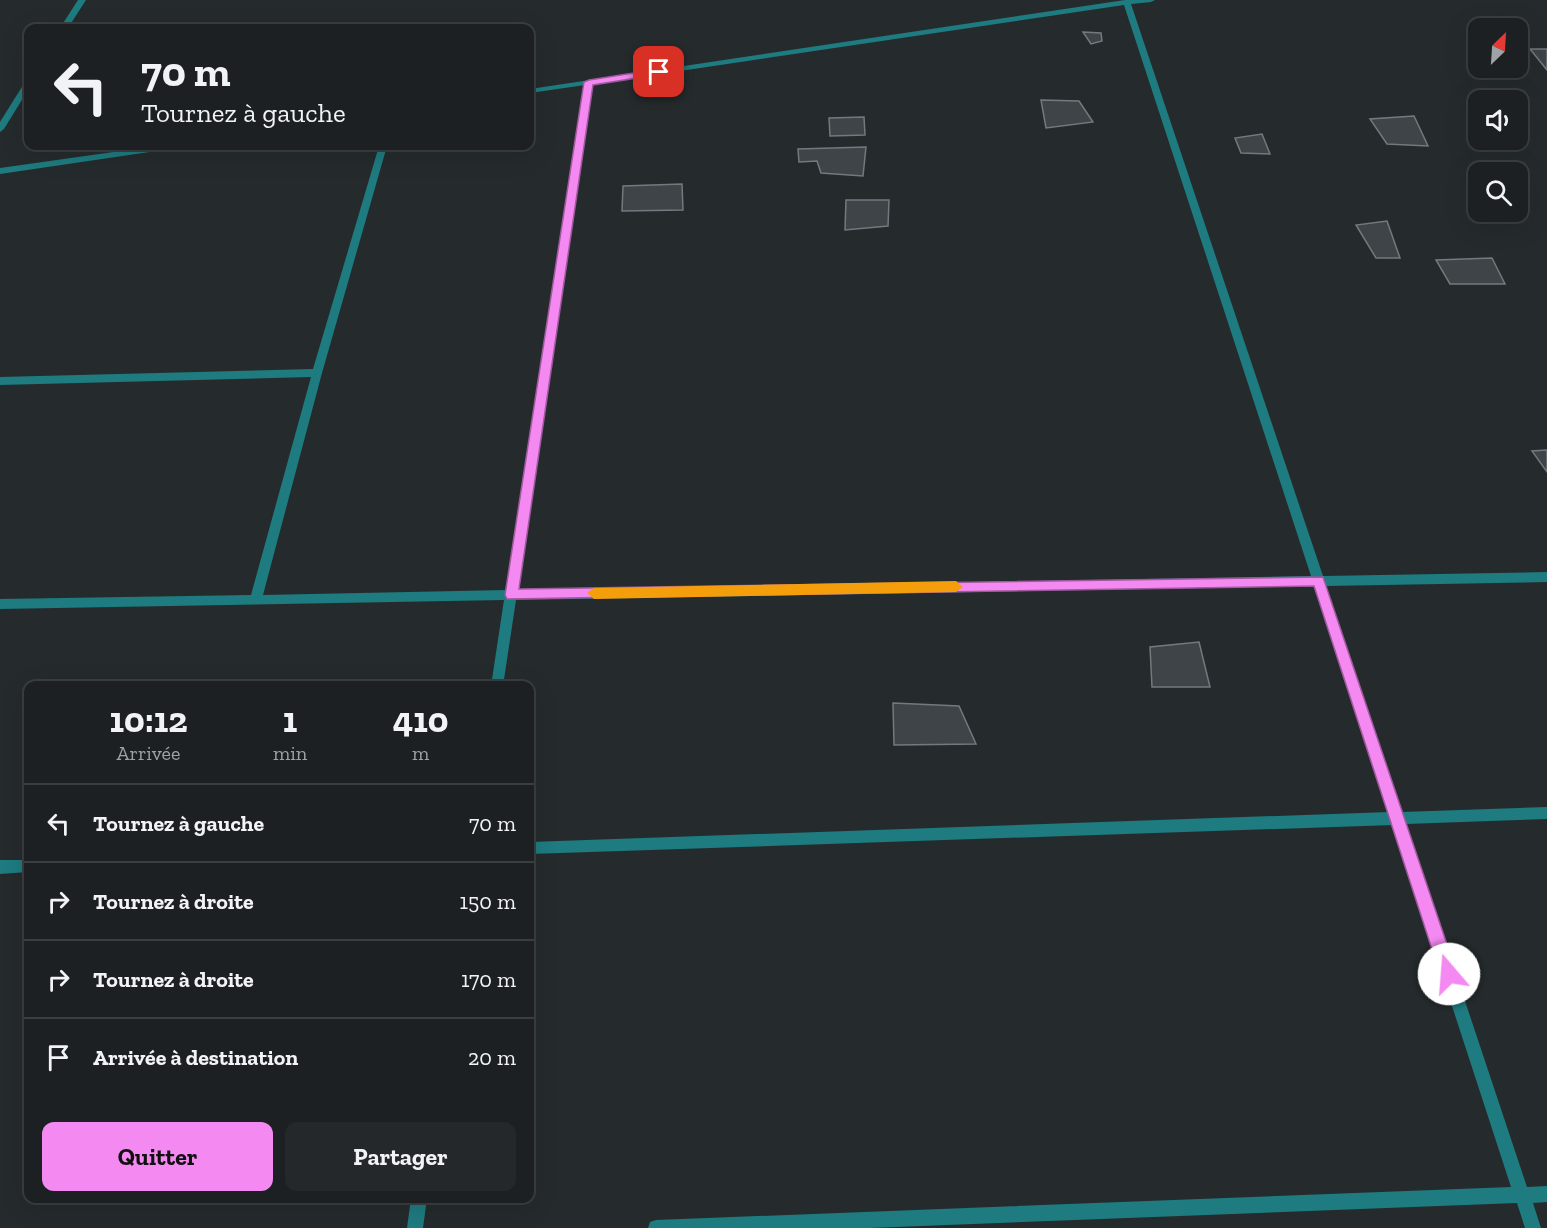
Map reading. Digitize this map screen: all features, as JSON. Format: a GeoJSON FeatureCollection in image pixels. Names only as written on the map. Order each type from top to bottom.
{"type":"FeatureCollection","features":[{"type":"Feature","properties":{"kind":"street"},"geometry":{"type":"LineString","coordinates":[[67,24],[82,0]]}},
{"type":"Feature","properties":{"kind":"street"},"geometry":{"type":"LineString","coordinates":[[534,91],[1151,0]]}},
{"type":"Feature","properties":{"kind":"street"},"geometry":{"type":"LineString","coordinates":[[1127,2],[1533,1228]]}},
{"type":"Feature","properties":{"kind":"street"},"geometry":{"type":"LineString","coordinates":[[498,681],[589,82]]}},
{"type":"Feature","properties":{"kind":"street"},"geometry":{"type":"LineString","coordinates":[[0,129],[24,90]]}},
{"type":"Feature","properties":{"kind":"street"},"geometry":{"type":"LineString","coordinates":[[0,171],[143,150]]}},
{"type":"Feature","properties":{"kind":"street"},"geometry":{"type":"LineString","coordinates":[[256,599],[317,374],[382,150]]}},
{"type":"Feature","properties":{"kind":"street"},"geometry":{"type":"LineString","coordinates":[[0,381],[317,374]]}},
{"type":"Feature","properties":{"kind":"street"},"geometry":{"type":"LineString","coordinates":[[0,604],[1547,577]]}},
{"type":"Feature","properties":{"kind":"street"},"geometry":{"type":"LineString","coordinates":[[534,848],[1547,813]]}},
{"type":"Feature","properties":{"kind":"street"},"geometry":{"type":"LineString","coordinates":[[0,867],[24,866]]}},
{"type":"Feature","properties":{"kind":"street"},"geometry":{"type":"LineString","coordinates":[[656,1228],[1547,1194]]}},
{"type":"Feature","properties":{"kind":"street"},"geometry":{"type":"LineString","coordinates":[[415,1228],[418,1203]]}},
{"type":"Feature","properties":{"kind":"building"},"geometry":{"type":"Polygon","coordinates":[[[1083,32],[1101,33],[1102,41],[1091,44],[1083,32]]]}},
{"type":"Feature","properties":{"kind":"building"},"geometry":{"type":"Polygon","coordinates":[[[1530,49],[1547,49],[1547,70],[1530,49]]]}},
{"type":"Feature","properties":{"kind":"building"},"geometry":{"type":"Polygon","coordinates":[[[1041,100],[1079,101],[1093,122],[1046,128],[1041,100]]]}},
{"type":"Feature","properties":{"kind":"building"},"geometry":{"type":"Polygon","coordinates":[[[1414,116],[1428,146],[1387,144],[1370,119],[1414,116]]]}},
{"type":"Feature","properties":{"kind":"building"},"geometry":{"type":"Polygon","coordinates":[[[864,117],[865,135],[830,136],[829,118],[864,117]]]}},
{"type":"Feature","properties":{"kind":"building"},"geometry":{"type":"Polygon","coordinates":[[[1262,134],[1270,154],[1241,153],[1235,138],[1262,134]]]}},
{"type":"Feature","properties":{"kind":"building"},"geometry":{"type":"Polygon","coordinates":[[[866,147],[863,176],[821,173],[817,161],[799,162],[798,149],[866,147]]]}},
{"type":"Feature","properties":{"kind":"building"},"geometry":{"type":"Polygon","coordinates":[[[682,184],[683,210],[622,211],[623,186],[682,184]]]}},
{"type":"Feature","properties":{"kind":"building"},"geometry":{"type":"Polygon","coordinates":[[[846,200],[889,200],[888,226],[845,230],[846,200]]]}},
{"type":"Feature","properties":{"kind":"building"},"geometry":{"type":"Polygon","coordinates":[[[1387,221],[1400,258],[1376,258],[1356,225],[1387,221]]]}},
{"type":"Feature","properties":{"kind":"building"},"geometry":{"type":"Polygon","coordinates":[[[1492,258],[1505,284],[1450,284],[1436,260],[1492,258]]]}},
{"type":"Feature","properties":{"kind":"building"},"geometry":{"type":"Polygon","coordinates":[[[1547,450],[1547,472],[1532,451],[1547,450]]]}},
{"type":"Feature","properties":{"kind":"building"},"geometry":{"type":"Polygon","coordinates":[[[1199,642],[1210,687],[1152,687],[1150,647],[1199,642]]]}},
{"type":"Feature","properties":{"kind":"building"},"geometry":{"type":"Polygon","coordinates":[[[893,703],[959,706],[976,744],[894,745],[893,703]]]}},
{"type":"Feature","properties":{"kind":"slow traffic"},"geometry":{"type":"LineString","coordinates":[[594,593],[956,587]]}},
{"type":"Feature","properties":{"kind":"route"},"geometry":{"type":"LineString","coordinates":[[659,72],[589,82],[511,595],[1319,581],[1449,974]]}}]}
